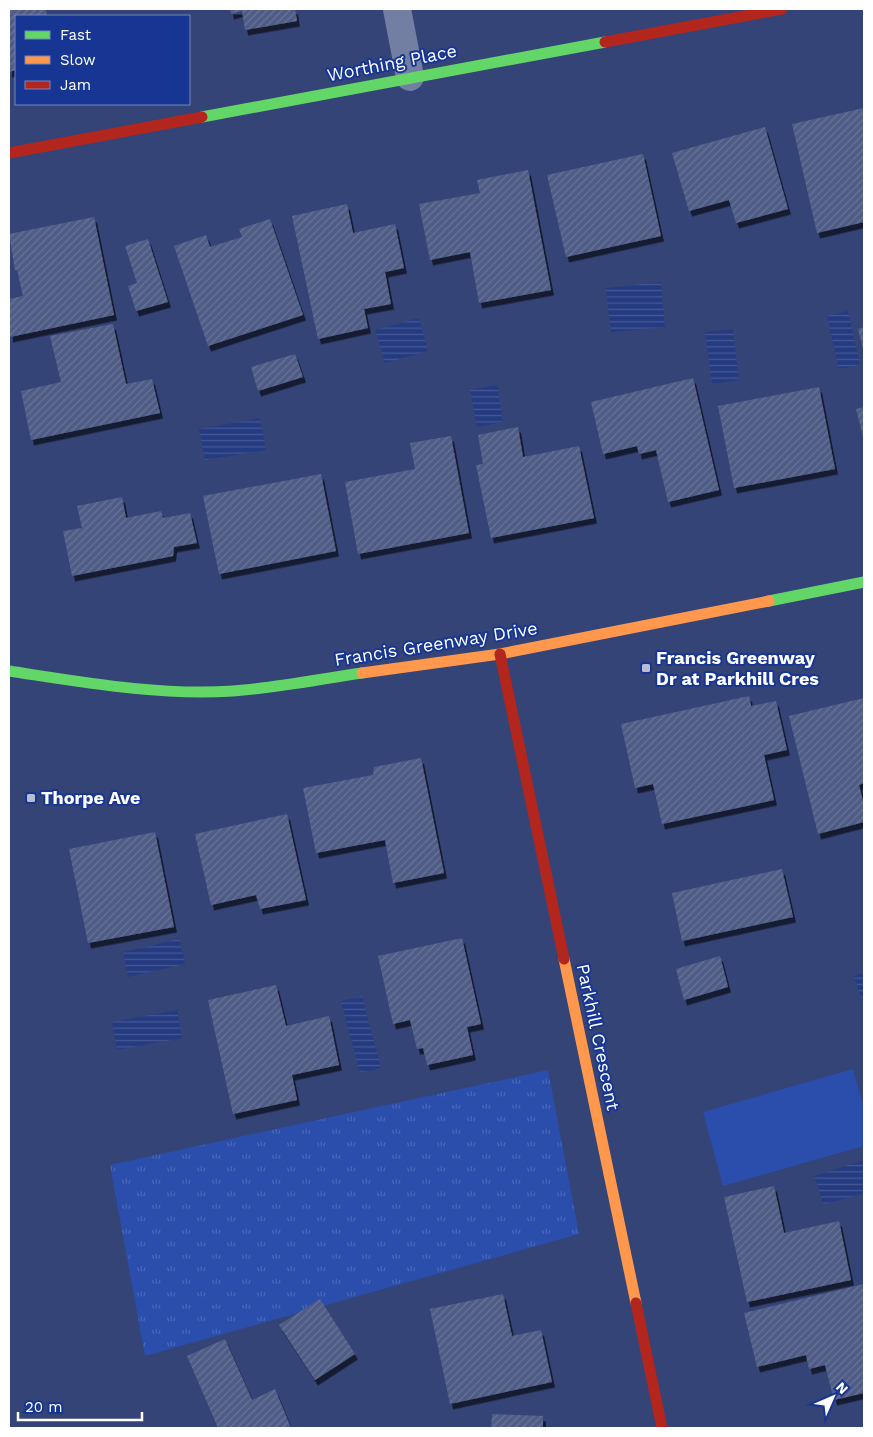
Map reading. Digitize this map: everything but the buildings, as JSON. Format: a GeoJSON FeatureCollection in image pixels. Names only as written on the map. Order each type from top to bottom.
{"type":"FeatureCollection","features":[{"type":"Feature","properties":{"kind":"street"},"geometry":{"type":"LineString","coordinates":[[397,9],[410,77]]}},
{"type":"Feature","properties":{"kind":"street","name":"Worthing Place"},"geometry":{"type":"LineString","coordinates":[[9,153],[782,9]]}},
{"type":"Feature","properties":{"kind":"street","name":"Francis Greenway Drive"},"geometry":{"type":"LineString","coordinates":[[9,671],[94,684],[163,690],[233,691],[500,654],[864,582]]}},
{"type":"Feature","properties":{"kind":"street","name":"Parkhill Crescent"},"geometry":{"type":"LineString","coordinates":[[500,654],[662,1428]]}},
{"type":"Feature","properties":{"kind":"green space"},"geometry":{"type":"Polygon","coordinates":[[[853,1069],[864,1108],[864,1146],[723,1186],[703,1112],[853,1069]]]}},
{"type":"Feature","properties":{"kind":"green space"},"geometry":{"type":"Polygon","coordinates":[[[548,1070],[579,1234],[145,1356],[110,1165],[548,1070]]]}},
{"type":"Feature","properties":{"kind":"shaded area"},"geometry":{"type":"Polygon","coordinates":[[[661,282],[665,327],[611,332],[606,288],[661,282]]]}},
{"type":"Feature","properties":{"kind":"shaded area"},"geometry":{"type":"Polygon","coordinates":[[[848,311],[860,365],[839,369],[827,316],[848,311]]]}},
{"type":"Feature","properties":{"kind":"shaded area"},"geometry":{"type":"Polygon","coordinates":[[[419,318],[428,351],[385,363],[375,330],[419,318]]]}},
{"type":"Feature","properties":{"kind":"shaded area"},"geometry":{"type":"Polygon","coordinates":[[[733,329],[739,380],[712,384],[705,332],[733,329]]]}},
{"type":"Feature","properties":{"kind":"shaded area"},"geometry":{"type":"Polygon","coordinates":[[[497,385],[503,422],[477,427],[470,390],[497,385]]]}},
{"type":"Feature","properties":{"kind":"shaded area"},"geometry":{"type":"Polygon","coordinates":[[[260,418],[266,450],[205,460],[199,429],[260,418]]]}},
{"type":"Feature","properties":{"kind":"shaded area"},"geometry":{"type":"Polygon","coordinates":[[[179,939],[185,964],[128,977],[123,952],[179,939]]]}},
{"type":"Feature","properties":{"kind":"shaded area"},"geometry":{"type":"Polygon","coordinates":[[[864,973],[864,996],[861,998],[854,976],[864,973]]]}},
{"type":"Feature","properties":{"kind":"shaded area"},"geometry":{"type":"Polygon","coordinates":[[[362,996],[381,1068],[360,1073],[341,1001],[362,996]]]}},
{"type":"Feature","properties":{"kind":"shaded area"},"geometry":{"type":"Polygon","coordinates":[[[177,1010],[182,1038],[117,1050],[112,1022],[177,1010]]]}},
{"type":"Feature","properties":{"kind":"shaded area"},"geometry":{"type":"Polygon","coordinates":[[[864,1160],[864,1193],[824,1205],[814,1176],[864,1160]]]}},
{"type":"Feature","properties":{"kind":"traffic: fast"},"geometry":{"type":"LineString","coordinates":[[202,117],[605,42]]}},
{"type":"Feature","properties":{"kind":"traffic: fast"},"geometry":{"type":"LineString","coordinates":[[769,601],[864,582]]}},
{"type":"Feature","properties":{"kind":"traffic: fast"},"geometry":{"type":"LineString","coordinates":[[9,671],[121,687],[177,692],[233,691],[265,688],[362,673]]}},
{"type":"Feature","properties":{"kind":"traffic: slow"},"geometry":{"type":"LineString","coordinates":[[362,673],[500,654],[769,601]]}},
{"type":"Feature","properties":{"kind":"traffic: slow"},"geometry":{"type":"LineString","coordinates":[[564,959],[636,1303]]}},
{"type":"Feature","properties":{"kind":"traffic: jam"},"geometry":{"type":"LineString","coordinates":[[605,42],[782,9]]}},
{"type":"Feature","properties":{"kind":"traffic: jam"},"geometry":{"type":"LineString","coordinates":[[9,153],[202,117]]}},
{"type":"Feature","properties":{"kind":"traffic: jam"},"geometry":{"type":"LineString","coordinates":[[500,654],[564,959]]}},
{"type":"Feature","properties":{"kind":"traffic: jam"},"geometry":{"type":"LineString","coordinates":[[636,1303],[662,1428]]}},
{"type":"Feature","properties":{"kind":"place","name":"Francis Greenway Dr at Parkhill Cres"},"geometry":{"type":"Point","coordinates":[646,668]}},
{"type":"Feature","properties":{"kind":"place","name":"Thorpe Ave"},"geometry":{"type":"Point","coordinates":[31,798]}}]}
